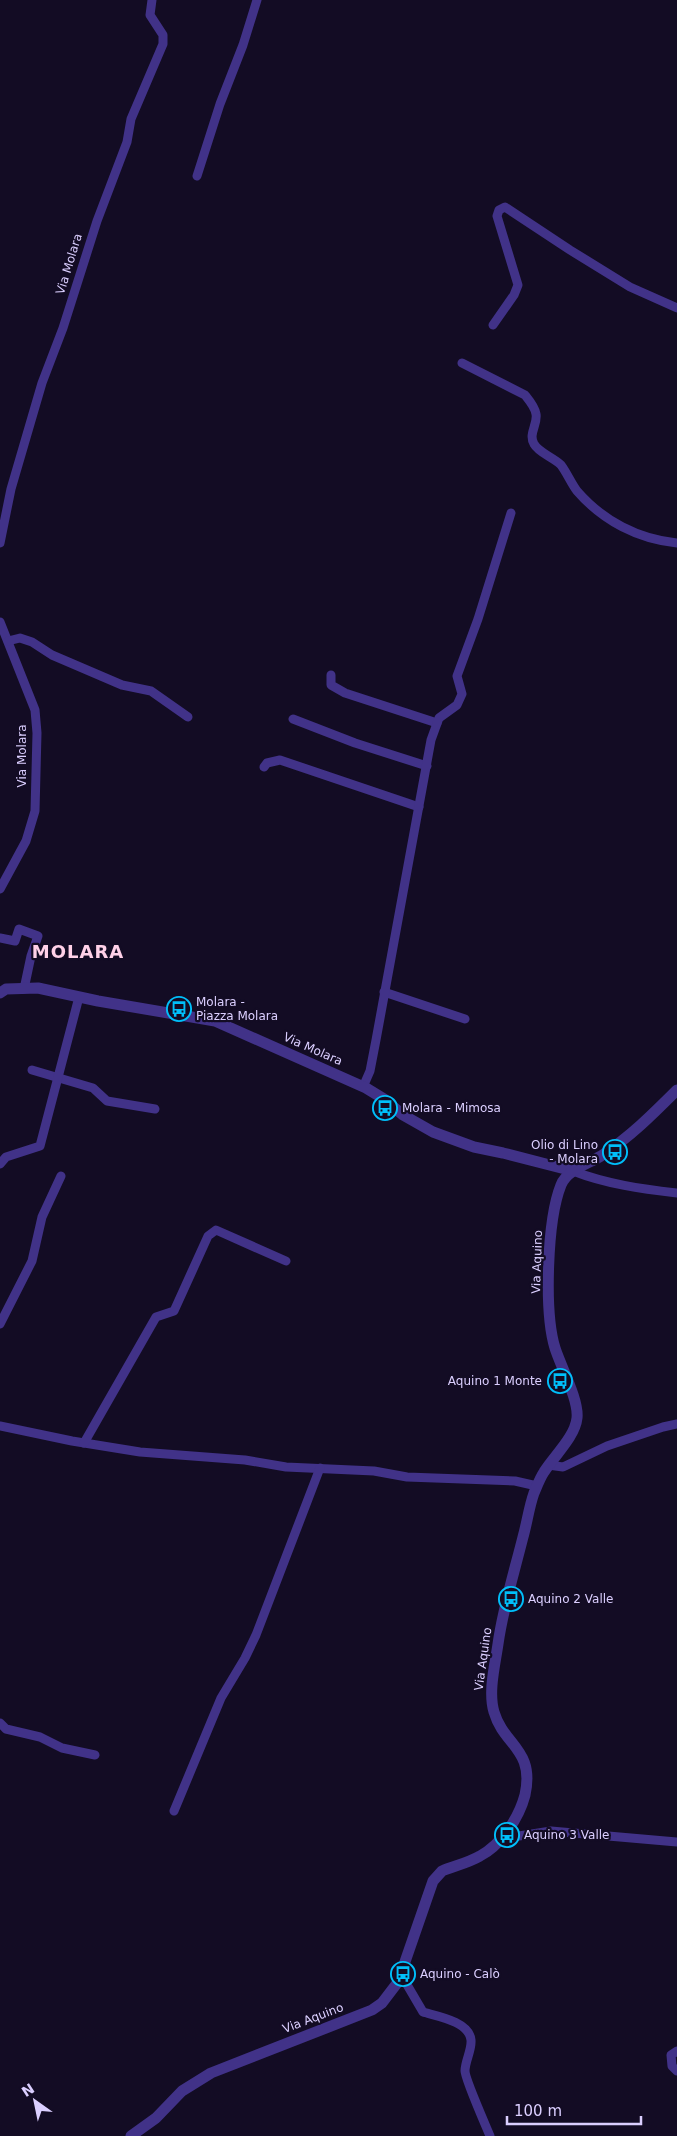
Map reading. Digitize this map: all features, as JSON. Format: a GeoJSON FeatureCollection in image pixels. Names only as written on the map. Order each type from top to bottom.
{"type":"FeatureCollection","features":[{"type":"Feature","properties":{"kind":"street","name":"Via Molara"},"geometry":{"type":"LineString","coordinates":[[0,543],[11,489],[42,383],[64,328],[97,221],[127,142],[131,119],[163,44],[163,34],[150,15],[152,0]]}},
{"type":"Feature","properties":{"kind":"street"},"geometry":{"type":"LineString","coordinates":[[197,176],[257,0]]}},
{"type":"Feature","properties":{"kind":"street"},"geometry":{"type":"LineString","coordinates":[[493,325],[514,296],[518,285],[497,216],[499,210],[505,207],[630,287],[677,308]]}},
{"type":"Feature","properties":{"kind":"street"},"geometry":{"type":"LineString","coordinates":[[462,363],[525,395],[532,403],[537,415],[532,439],[535,446],[556,461],[578,492],[595,508],[616,524],[638,535],[652,540],[677,542]]}},
{"type":"Feature","properties":{"kind":"street"},"geometry":{"type":"LineString","coordinates":[[363,1086],[370,1071],[431,740],[439,718],[457,705],[462,694],[457,676],[478,619],[511,513]]}},
{"type":"Feature","properties":{"kind":"street","name":"Via Molara"},"geometry":{"type":"LineString","coordinates":[[0,622],[34,710],[37,733],[35,811],[26,841],[0,889]]}},
{"type":"Feature","properties":{"kind":"street"},"geometry":{"type":"LineString","coordinates":[[8,641],[20,638],[32,642],[52,655],[122,685],[151,691],[188,717]]}},
{"type":"Feature","properties":{"kind":"street"},"geometry":{"type":"LineString","coordinates":[[331,676],[331,685],[345,693],[437,723]]}},
{"type":"Feature","properties":{"kind":"street"},"geometry":{"type":"LineString","coordinates":[[293,719],[355,743],[427,766]]}},
{"type":"Feature","properties":{"kind":"street"},"geometry":{"type":"LineString","coordinates":[[264,767],[267,763],[280,760],[419,807]]}},
{"type":"Feature","properties":{"kind":"street"},"geometry":{"type":"LineString","coordinates":[[0,938],[15,941],[19,929],[38,936],[31,956],[24,989]]}},
{"type":"Feature","properties":{"kind":"street","name":"Via Molara"},"geometry":{"type":"LineString","coordinates":[[0,993],[6,989],[38,988],[215,1021],[363,1086],[384,1099],[403,1115],[433,1132],[474,1148],[503,1153],[573,1171]]}},
{"type":"Feature","properties":{"kind":"street"},"geometry":{"type":"LineString","coordinates":[[384,992],[465,1019]]}},
{"type":"Feature","properties":{"kind":"street"},"geometry":{"type":"LineString","coordinates":[[0,1164],[6,1157],[40,1146],[79,997]]}},
{"type":"Feature","properties":{"kind":"street"},"geometry":{"type":"LineString","coordinates":[[32,1070],[93,1088],[107,1101],[155,1109]]}},
{"type":"Feature","properties":{"kind":"street"},"geometry":{"type":"LineString","coordinates":[[573,1171],[604,1154],[631,1135],[677,1090]]}},
{"type":"Feature","properties":{"kind":"street"},"geometry":{"type":"LineString","coordinates":[[573,1171],[592,1179],[677,1193]]}},
{"type":"Feature","properties":{"kind":"street","name":"Via Aquino"},"geometry":{"type":"LineString","coordinates":[[131,2136],[156,2118],[182,2091],[211,2073],[372,2010],[391,1993],[399,1976],[427,1896],[437,1875],[482,1856],[500,1840],[507,1832],[525,1795],[527,1771],[524,1762],[516,1746],[498,1724],[492,1700],[498,1642],[505,1606],[537,1486],[548,1465],[572,1433],[578,1417],[576,1403],[554,1346],[549,1294],[549,1250],[553,1221],[562,1184],[565,1178],[573,1171]]}},
{"type":"Feature","properties":{"kind":"street"},"geometry":{"type":"LineString","coordinates":[[0,1324],[32,1261],[42,1218],[61,1176]]}},
{"type":"Feature","properties":{"kind":"street"},"geometry":{"type":"LineString","coordinates":[[84,1443],[156,1317],[174,1311],[208,1236],[216,1230],[286,1261]]}},
{"type":"Feature","properties":{"kind":"street"},"geometry":{"type":"LineString","coordinates":[[548,1465],[563,1467],[607,1446],[662,1427],[677,1424]]}},
{"type":"Feature","properties":{"kind":"street"},"geometry":{"type":"LineString","coordinates":[[0,1426],[140,1452],[163,1452],[189,1457],[235,1459],[286,1467],[374,1471],[418,1477],[455,1477],[515,1481],[537,1486]]}},
{"type":"Feature","properties":{"kind":"street"},"geometry":{"type":"LineString","coordinates":[[174,1811],[221,1698],[245,1658],[256,1635],[320,1468]]}},
{"type":"Feature","properties":{"kind":"street"},"geometry":{"type":"LineString","coordinates":[[0,1723],[6,1729],[40,1737],[62,1748],[96,1756]]}},
{"type":"Feature","properties":{"kind":"street"},"geometry":{"type":"LineString","coordinates":[[507,1832],[519,1836],[552,1832],[677,1842]]}},
{"type":"Feature","properties":{"kind":"street"},"geometry":{"type":"LineString","coordinates":[[399,1976],[406,1983],[423,2012],[437,2014],[451,2020],[468,2032],[471,2040],[464,2071],[490,2136]]}},
{"type":"Feature","properties":{"kind":"street"},"geometry":{"type":"LineString","coordinates":[[677,2051],[671,2055],[672,2066],[677,2071]]}},
{"type":"Feature","properties":{"kind":"place","name":"Molara - Piazza Molara"},"geometry":{"type":"Point","coordinates":[179,1009]}},
{"type":"Feature","properties":{"kind":"place","name":"Molara - Mimosa"},"geometry":{"type":"Point","coordinates":[385,1108]}},
{"type":"Feature","properties":{"kind":"place","name":"Olio di Lino - Molara"},"geometry":{"type":"Point","coordinates":[615,1152]}},
{"type":"Feature","properties":{"kind":"place","name":"Aquino 1 Monte"},"geometry":{"type":"Point","coordinates":[560,1381]}},
{"type":"Feature","properties":{"kind":"place","name":"Aquino 2 Valle"},"geometry":{"type":"Point","coordinates":[511,1599]}},
{"type":"Feature","properties":{"kind":"place","name":"Aquino 3 Valle"},"geometry":{"type":"Point","coordinates":[507,1835]}},
{"type":"Feature","properties":{"kind":"place","name":"Aquino - Calò"},"geometry":{"type":"Point","coordinates":[403,1974]}},
{"type":"Feature","properties":{"kind":"district","name":"MOLARA"},"geometry":{"type":"Point","coordinates":[78,951]}}]}
